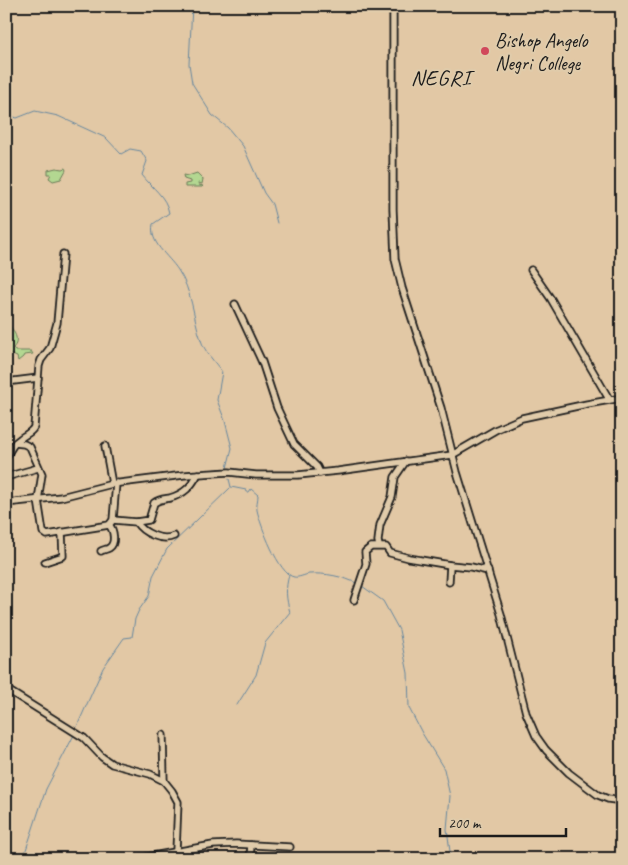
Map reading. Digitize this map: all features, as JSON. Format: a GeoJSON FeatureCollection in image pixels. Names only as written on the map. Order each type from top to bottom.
{"type":"FeatureCollection","features":[{"type":"Feature","properties":{"kind":"street"},"geometry":{"type":"LineString","coordinates":[[393,6],[393,210],[396,259],[402,288],[441,408],[452,455],[488,571],[526,713],[536,736],[546,750],[569,773],[598,795],[622,801]]}},
{"type":"Feature","properties":{"kind":"street"},"geometry":{"type":"LineString","coordinates":[[6,458],[10,448],[33,429],[41,360],[50,348],[57,323],[63,254]]}},
{"type":"Feature","properties":{"kind":"street"},"geometry":{"type":"LineString","coordinates":[[531,270],[560,315],[609,399]]}},
{"type":"Feature","properties":{"kind":"street"},"geometry":{"type":"LineString","coordinates":[[235,304],[262,362],[277,408],[294,444],[317,467],[320,473]]}},
{"type":"Feature","properties":{"kind":"street"},"geometry":{"type":"LineString","coordinates":[[6,382],[38,378]]}},
{"type":"Feature","properties":{"kind":"street"},"geometry":{"type":"LineString","coordinates":[[6,503],[79,493],[114,484],[198,474],[229,472],[273,475],[320,473],[452,455],[497,429],[521,419],[609,399],[622,398]]}},
{"type":"Feature","properties":{"kind":"street"},"geometry":{"type":"LineString","coordinates":[[15,443],[24,444],[30,448],[42,474],[38,500],[43,532],[47,535],[111,522],[149,520],[154,503],[182,494],[191,486],[198,474]]}},
{"type":"Feature","properties":{"kind":"street"},"geometry":{"type":"LineString","coordinates":[[101,551],[109,549],[114,533],[111,522],[114,484],[105,446]]}},
{"type":"Feature","properties":{"kind":"street"},"geometry":{"type":"LineString","coordinates":[[378,543],[380,525],[392,497],[395,477],[406,461]]}},
{"type":"Feature","properties":{"kind":"street"},"geometry":{"type":"LineString","coordinates":[[6,476],[38,468]]}},
{"type":"Feature","properties":{"kind":"street"},"geometry":{"type":"LineString","coordinates":[[136,522],[144,532],[166,538],[174,536]]}},
{"type":"Feature","properties":{"kind":"street"},"geometry":{"type":"LineString","coordinates":[[46,562],[63,556],[62,532]]}},
{"type":"Feature","properties":{"kind":"street"},"geometry":{"type":"LineString","coordinates":[[354,600],[366,564],[365,552],[371,546],[378,543],[386,547],[394,555],[488,571]]}},
{"type":"Feature","properties":{"kind":"street"},"geometry":{"type":"LineString","coordinates":[[448,582],[450,565]]}},
{"type":"Feature","properties":{"kind":"street"},"geometry":{"type":"LineString","coordinates":[[6,689],[84,738],[102,757],[112,764],[150,774],[164,781],[178,802],[176,851]]}},
{"type":"Feature","properties":{"kind":"street"},"geometry":{"type":"LineString","coordinates":[[163,735],[164,781]]}},
{"type":"Feature","properties":{"kind":"street"},"geometry":{"type":"LineString","coordinates":[[136,859],[214,845],[290,847]]}},
{"type":"Feature","properties":{"kind":"street"},"geometry":{"type":"LineString","coordinates":[[250,859],[251,845]]}},
{"type":"Feature","properties":{"kind":"green space"},"geometry":{"type":"Polygon","coordinates":[[[65,168],[66,170],[61,179],[53,181],[49,178],[51,174],[48,174],[48,170],[65,168]]]}},
{"type":"Feature","properties":{"kind":"green space"},"geometry":{"type":"Polygon","coordinates":[[[197,173],[203,179],[202,184],[198,183],[203,186],[185,187],[185,184],[190,183],[190,181],[184,179],[183,175],[188,176],[197,173]]]}},
{"type":"Feature","properties":{"kind":"green space"},"geometry":{"type":"Polygon","coordinates":[[[7,325],[14,331],[16,337],[16,343],[13,348],[15,351],[31,351],[33,354],[24,355],[18,361],[17,357],[10,354],[6,359],[7,325]]]}},
{"type":"Feature","properties":{"kind":"green space"},"geometry":{"type":"Polygon","coordinates":[[[6,359],[9,364],[6,370],[6,359]]]}},
{"type":"Feature","properties":{"kind":"waterway"},"geometry":{"type":"LineString","coordinates":[[192,6],[189,64],[192,83],[212,115],[228,128],[243,146],[264,193],[272,204],[277,223]]}},
{"type":"Feature","properties":{"kind":"waterway"},"geometry":{"type":"LineString","coordinates":[[6,114],[17,118],[35,111],[58,116],[106,138],[121,154],[130,149],[141,151],[147,161],[142,175],[162,197],[169,213],[153,224],[154,237],[183,278],[202,344],[222,372],[217,400],[232,448],[227,468]]}},
{"type":"Feature","properties":{"kind":"waterway"},"geometry":{"type":"LineString","coordinates":[[229,479],[231,487],[246,490],[247,492],[251,489],[258,495],[257,508],[262,526],[276,559],[288,574],[294,577],[321,574],[340,577],[358,584]]}},
{"type":"Feature","properties":{"kind":"waterway"},"geometry":{"type":"LineString","coordinates":[[75,731],[103,668],[124,638],[132,637],[135,619],[149,596],[153,576],[167,549],[230,488]]}},
{"type":"Feature","properties":{"kind":"waterway"},"geometry":{"type":"LineString","coordinates":[[237,705],[256,675],[265,643],[290,612],[286,594],[289,575]]}},
{"type":"Feature","properties":{"kind":"waterway"},"geometry":{"type":"LineString","coordinates":[[362,586],[383,601],[399,630],[408,673],[409,708],[444,769],[450,796],[447,829],[451,859]]}},
{"type":"Feature","properties":{"kind":"waterway"},"geometry":{"type":"LineString","coordinates":[[23,859],[46,789],[74,735]]}},
{"type":"Feature","properties":{"kind":"place","name":"Bishop Angelo Negri College"},"geometry":{"type":"Point","coordinates":[485,51]}},
{"type":"Feature","properties":{"kind":"district","name":"NEGRI"},"geometry":{"type":"Point","coordinates":[441,77]}}]}
